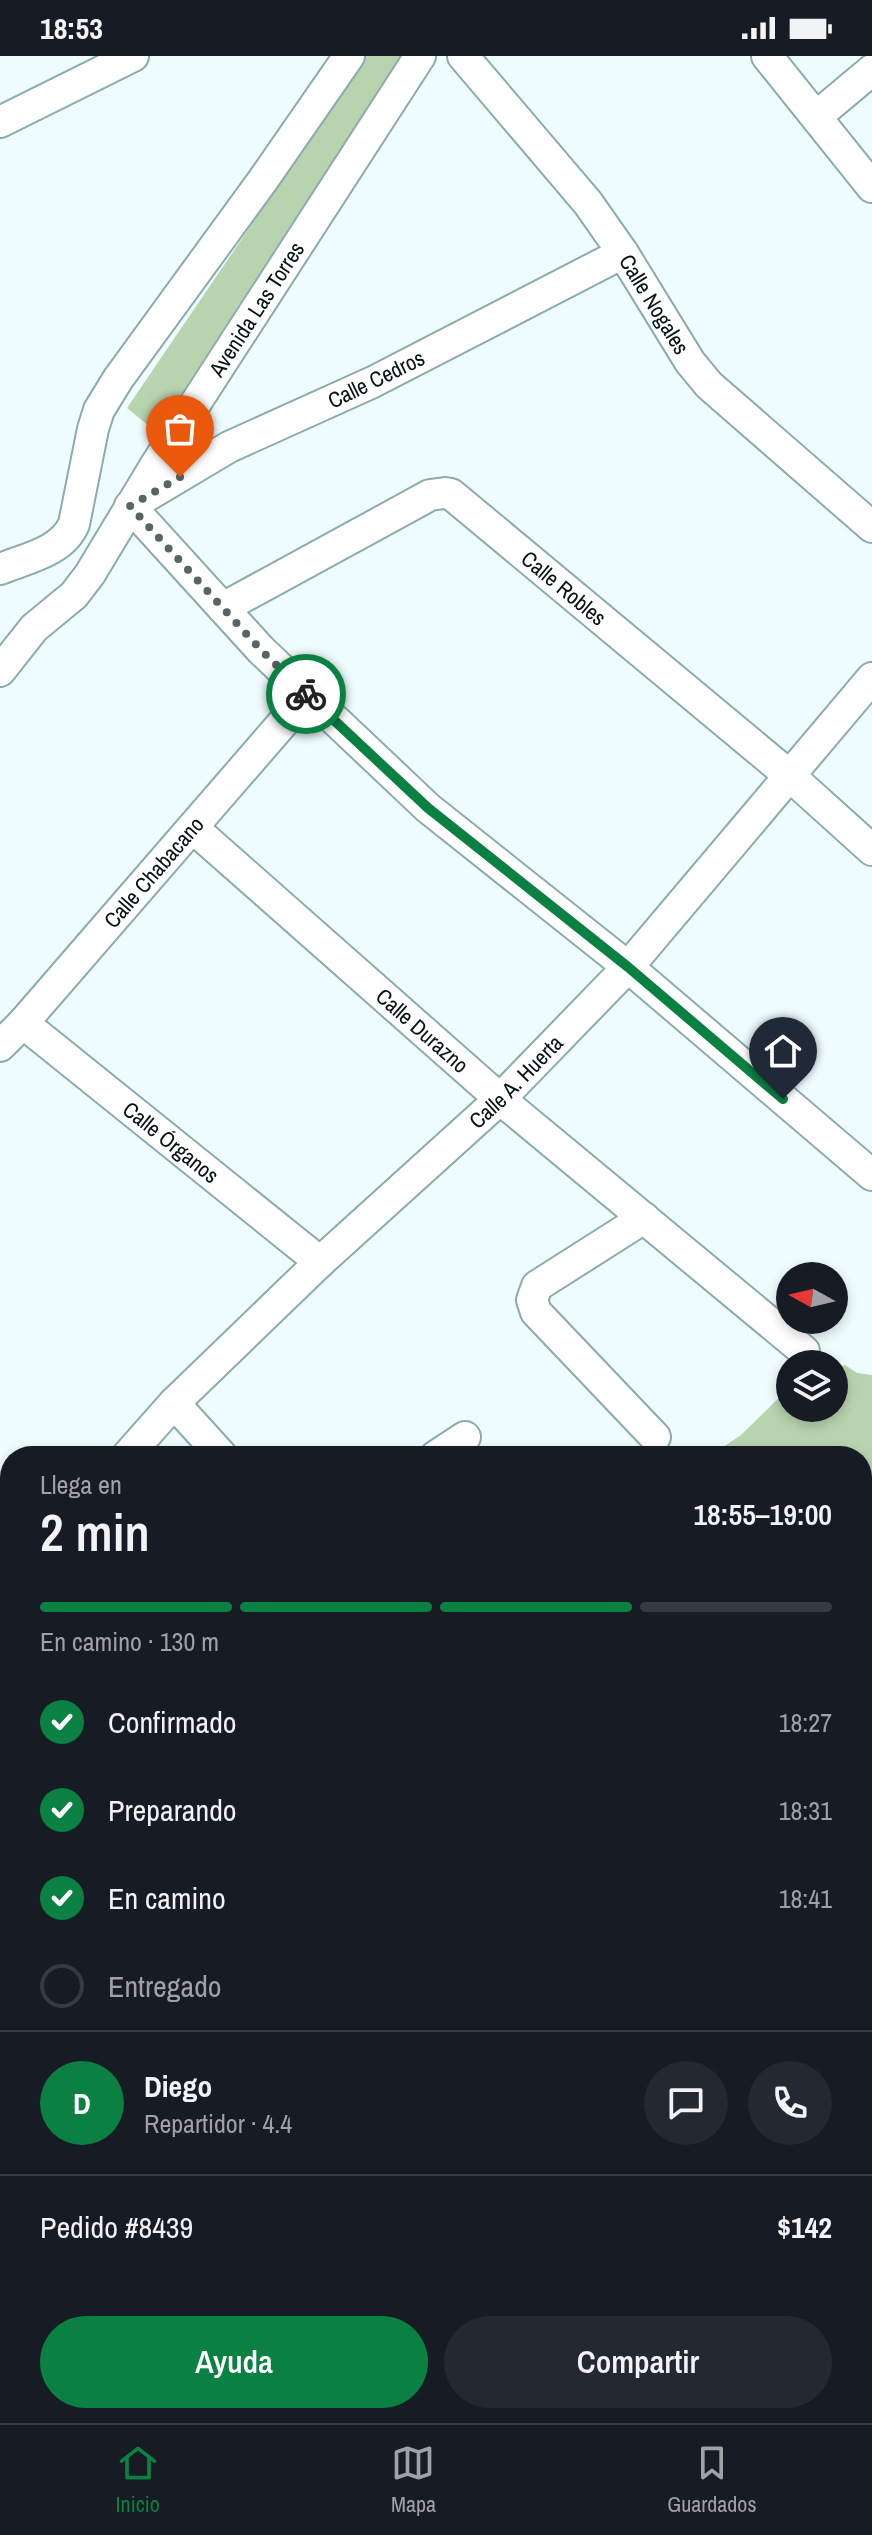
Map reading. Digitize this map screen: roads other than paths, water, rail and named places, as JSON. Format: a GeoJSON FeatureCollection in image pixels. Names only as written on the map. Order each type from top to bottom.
{"type":"FeatureCollection","features":[{"type":"Feature","properties":{"kind":"street"},"geometry":{"type":"LineString","coordinates":[[0,122],[133,56]]}},
{"type":"Feature","properties":{"kind":"street"},"geometry":{"type":"LineString","coordinates":[[0,569],[57,546],[69,536],[99,410],[349,56]]}},
{"type":"Feature","properties":{"kind":"street","name":"Avenida Las Torres"},"geometry":{"type":"LineString","coordinates":[[0,671],[34,628],[74,595],[111,543],[130,506],[420,56]]}},
{"type":"Feature","properties":{"kind":"street","name":"Calle Nogales"},"geometry":{"type":"LineString","coordinates":[[463,56],[588,203],[623,253],[690,362],[709,385],[872,527]]}},
{"type":"Feature","properties":{"kind":"street"},"geometry":{"type":"LineString","coordinates":[[767,56],[872,187]]}},
{"type":"Feature","properties":{"kind":"street"},"geometry":{"type":"LineString","coordinates":[[817,116],[872,70]]}},
{"type":"Feature","properties":{"kind":"street","name":"Calle Cedros"},"geometry":{"type":"LineString","coordinates":[[130,506],[229,447],[373,382],[623,253]]}},
{"type":"Feature","properties":{"kind":"street","name":"Calle Robles"},"geometry":{"type":"LineString","coordinates":[[223,608],[430,495],[451,494],[790,776],[872,850]]}},
{"type":"Feature","properties":{"kind":"street"},"geometry":{"type":"LineString","coordinates":[[130,506],[307,695],[428,808],[628,967],[872,1175]]}},
{"type":"Feature","properties":{"kind":"street","name":"Calle A. Huerta"},"geometry":{"type":"LineString","coordinates":[[136,1446],[174,1403],[320,1262],[500,1099],[628,967],[872,678]]}},
{"type":"Feature","properties":{"kind":"street","name":"Calle Chabacano"},"geometry":{"type":"LineString","coordinates":[[0,1046],[307,695]]}},
{"type":"Feature","properties":{"kind":"street","name":"Calle Durazno"},"geometry":{"type":"LineString","coordinates":[[193,828],[500,1099],[803,1350]]}},
{"type":"Feature","properties":{"kind":"street","name":"Calle Órganos"},"geometry":{"type":"LineString","coordinates":[[23,1023],[320,1262]]}},
{"type":"Feature","properties":{"kind":"street"},"geometry":{"type":"LineString","coordinates":[[644,1218],[537,1286],[532,1300],[536,1312],[655,1437]]}},
{"type":"Feature","properties":{"kind":"street"},"geometry":{"type":"LineString","coordinates":[[174,1403],[213,1446]]}},
{"type":"Feature","properties":{"kind":"street"},"geometry":{"type":"LineString","coordinates":[[451,1446],[465,1437]]}}]}
